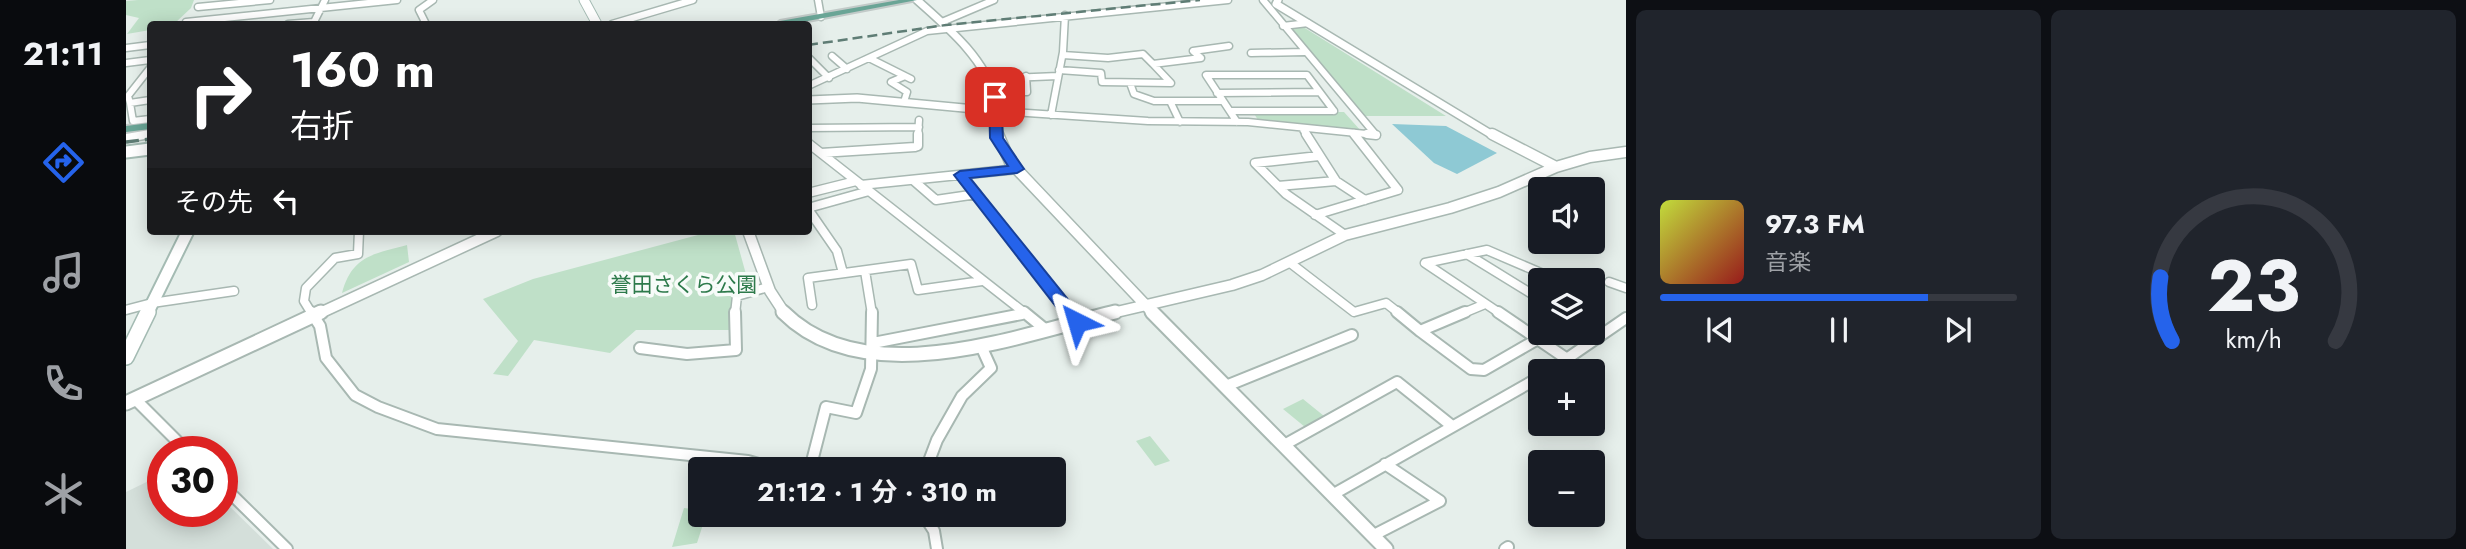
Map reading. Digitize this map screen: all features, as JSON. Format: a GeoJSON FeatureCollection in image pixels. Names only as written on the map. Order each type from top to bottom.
{"type":"FeatureCollection","features":[{"type":"Feature","properties":{"kind":"main road"},"geometry":{"type":"LineString","coordinates":[[584,0],[595,21]]}},
{"type":"Feature","properties":{"kind":"main road"},"geometry":{"type":"LineString","coordinates":[[798,21],[915,0]]}},
{"type":"Feature","properties":{"kind":"main road"},"geometry":{"type":"LineString","coordinates":[[126,129],[147,126]]}},
{"type":"Feature","properties":{"kind":"main road"},"geometry":{"type":"LineString","coordinates":[[126,152],[147,149]]}},
{"type":"Feature","properties":{"kind":"main road"},"geometry":{"type":"LineString","coordinates":[[126,357],[186,235]]}},
{"type":"Feature","properties":{"kind":"street"},"geometry":{"type":"LineString","coordinates":[[187,21],[204,0]]}},
{"type":"Feature","properties":{"kind":"street"},"geometry":{"type":"LineString","coordinates":[[198,8],[271,0]]}},
{"type":"Feature","properties":{"kind":"street"},"geometry":{"type":"LineString","coordinates":[[315,21],[325,0]]}},
{"type":"Feature","properties":{"kind":"street"},"geometry":{"type":"LineString","coordinates":[[202,21],[397,0]]}},
{"type":"Feature","properties":{"kind":"street"},"geometry":{"type":"LineString","coordinates":[[424,21],[419,10],[433,0]]}},
{"type":"Feature","properties":{"kind":"street"},"geometry":{"type":"LineString","coordinates":[[622,21],[693,0]]}},
{"type":"Feature","properties":{"kind":"street"},"geometry":{"type":"LineString","coordinates":[[818,0],[821,17]]}},
{"type":"Feature","properties":{"kind":"street"},"geometry":{"type":"LineString","coordinates":[[915,0],[945,25],[987,79],[993,91],[999,145],[1017,169],[1146,306],[1386,549]]}},
{"type":"Feature","properties":{"kind":"street"},"geometry":{"type":"LineString","coordinates":[[812,84],[994,0]]}},
{"type":"Feature","properties":{"kind":"street"},"geometry":{"type":"LineString","coordinates":[[945,25],[1228,0]]}},
{"type":"Feature","properties":{"kind":"street"},"geometry":{"type":"LineString","coordinates":[[812,100],[857,98],[1051,115],[1180,122],[1237,122],[1376,135],[1263,0]]}},
{"type":"Feature","properties":{"kind":"street"},"geometry":{"type":"LineString","coordinates":[[1278,0],[1276,4],[1503,141],[1556,167]]}},
{"type":"Feature","properties":{"kind":"street"},"geometry":{"type":"LineString","coordinates":[[1051,115],[1063,55],[1065,15]]}},
{"type":"Feature","properties":{"kind":"street"},"geometry":{"type":"LineString","coordinates":[[1283,26],[1308,23]]}},
{"type":"Feature","properties":{"kind":"street"},"geometry":{"type":"LineString","coordinates":[[126,48],[147,45]]}},
{"type":"Feature","properties":{"kind":"street"},"geometry":{"type":"LineString","coordinates":[[1153,64],[1201,58],[1194,51],[1229,46]]}},
{"type":"Feature","properties":{"kind":"street"},"geometry":{"type":"LineString","coordinates":[[1251,53],[1305,51]]}},
{"type":"Feature","properties":{"kind":"street"},"geometry":{"type":"LineString","coordinates":[[987,79],[1059,73],[1101,74],[1102,82],[1171,83],[1143,54],[1108,58],[1063,55]]}},
{"type":"Feature","properties":{"kind":"street"},"geometry":{"type":"LineString","coordinates":[[832,56],[847,69]]}},
{"type":"Feature","properties":{"kind":"street"},"geometry":{"type":"LineString","coordinates":[[869,58],[908,77],[891,82],[907,92],[904,102]]}},
{"type":"Feature","properties":{"kind":"street"},"geometry":{"type":"LineString","coordinates":[[126,62],[147,60]]}},
{"type":"Feature","properties":{"kind":"street"},"geometry":{"type":"LineString","coordinates":[[812,61],[829,78]]}},
{"type":"Feature","properties":{"kind":"street"},"geometry":{"type":"LineString","coordinates":[[147,72],[128,96],[133,121],[147,119]]}},
{"type":"Feature","properties":{"kind":"street"},"geometry":{"type":"LineString","coordinates":[[1230,111],[1334,111],[1307,75],[1206,75],[1237,122]]}},
{"type":"Feature","properties":{"kind":"street"},"geometry":{"type":"LineString","coordinates":[[993,91],[1027,92],[1026,76]]}},
{"type":"Feature","properties":{"kind":"street"},"geometry":{"type":"LineString","coordinates":[[1130,83],[1134,94],[1154,101],[1222,101]]}},
{"type":"Feature","properties":{"kind":"street"},"geometry":{"type":"LineString","coordinates":[[138,85],[147,84]]}},
{"type":"Feature","properties":{"kind":"street"},"geometry":{"type":"LineString","coordinates":[[1217,93],[1319,92]]}},
{"type":"Feature","properties":{"kind":"street"},"geometry":{"type":"LineString","coordinates":[[130,103],[147,100]]}},
{"type":"Feature","properties":{"kind":"street"},"geometry":{"type":"LineString","coordinates":[[1170,101],[1180,122]]}},
{"type":"Feature","properties":{"kind":"street"},"geometry":{"type":"LineString","coordinates":[[812,128],[919,123],[918,146],[915,147],[821,153]]}},
{"type":"Feature","properties":{"kind":"street"},"geometry":{"type":"LineString","coordinates":[[1302,128],[1336,181],[1365,200]]}},
{"type":"Feature","properties":{"kind":"street"},"geometry":{"type":"LineString","coordinates":[[1315,215],[1398,190],[1353,133]]}},
{"type":"Feature","properties":{"kind":"street"},"geometry":{"type":"LineString","coordinates":[[126,138],[147,134]]}},
{"type":"Feature","properties":{"kind":"street"},"geometry":{"type":"LineString","coordinates":[[812,146],[1022,314],[1046,330]]}},
{"type":"Feature","properties":{"kind":"street"},"geometry":{"type":"LineString","coordinates":[[872,348],[902,357],[981,346],[1232,285],[1262,275],[1345,235],[1487,196],[1556,167],[1626,152]]}},
{"type":"Feature","properties":{"kind":"street"},"geometry":{"type":"LineString","coordinates":[[1320,156],[1255,163],[1278,186],[1345,235]]}},
{"type":"Feature","properties":{"kind":"street"},"geometry":{"type":"LineString","coordinates":[[812,192],[1017,169]]}},
{"type":"Feature","properties":{"kind":"street"},"geometry":{"type":"LineString","coordinates":[[960,175],[1018,244],[1028,263],[1077,322]]}},
{"type":"Feature","properties":{"kind":"street"},"geometry":{"type":"LineString","coordinates":[[913,180],[936,200],[977,194]]}},
{"type":"Feature","properties":{"kind":"street"},"geometry":{"type":"LineString","coordinates":[[1278,186],[1336,181]]}},
{"type":"Feature","properties":{"kind":"street"},"geometry":{"type":"LineString","coordinates":[[812,206],[862,186]]}},
{"type":"Feature","properties":{"kind":"street"},"geometry":{"type":"LineString","coordinates":[[812,214],[837,251],[843,273]]}},
{"type":"Feature","properties":{"kind":"street"},"geometry":{"type":"LineString","coordinates":[[359,235],[358,254],[335,258],[306,288],[304,301],[316,316],[326,358],[355,395],[378,407],[437,429],[498,438],[712,457]]}},
{"type":"Feature","properties":{"kind":"street"},"geometry":{"type":"LineString","coordinates":[[170,436],[130,401],[488,235]]}},
{"type":"Feature","properties":{"kind":"street"},"geometry":{"type":"LineString","coordinates":[[749,235],[768,288],[779,307],[792,321],[809,332],[850,348],[872,348],[1022,314]]}},
{"type":"Feature","properties":{"kind":"street"},"geometry":{"type":"LineString","coordinates":[[1528,333],[1425,263],[1487,250],[1529,268]]}},
{"type":"Feature","properties":{"kind":"street"},"geometry":{"type":"LineString","coordinates":[[1467,254],[1528,292]]}},
{"type":"Feature","properties":{"kind":"street"},"geometry":{"type":"LineString","coordinates":[[1289,261],[1354,312],[1386,303],[1471,369],[1484,370],[1530,345]]}},
{"type":"Feature","properties":{"kind":"street"},"geometry":{"type":"LineString","coordinates":[[811,305],[808,278],[843,273],[911,264],[918,290],[982,282]]}},
{"type":"Feature","properties":{"kind":"street"},"geometry":{"type":"LineString","coordinates":[[813,457],[826,407],[856,413],[871,369],[872,302],[865,271]]}},
{"type":"Feature","properties":{"kind":"street"},"geometry":{"type":"LineString","coordinates":[[1609,282],[1626,288]]}},
{"type":"Feature","properties":{"kind":"street"},"geometry":{"type":"LineString","coordinates":[[640,348],[687,354],[736,350],[737,296],[768,288]]}},
{"type":"Feature","properties":{"kind":"street"},"geometry":{"type":"LineString","coordinates":[[126,310],[152,303],[234,291]]}},
{"type":"Feature","properties":{"kind":"street"},"geometry":{"type":"LineString","coordinates":[[1420,331],[1485,304]]}},
{"type":"Feature","properties":{"kind":"street"},"geometry":{"type":"LineString","coordinates":[[1546,345],[1567,359],[1626,318]]}},
{"type":"Feature","properties":{"kind":"street"},"geometry":{"type":"LineString","coordinates":[[1226,386],[1352,335]]}},
{"type":"Feature","properties":{"kind":"street"},"geometry":{"type":"LineString","coordinates":[[932,457],[955,408],[968,389],[988,374],[991,368],[981,346]]}},
{"type":"Feature","properties":{"kind":"street"},"geometry":{"type":"LineString","coordinates":[[1284,445],[1397,382],[1452,426]]}},
{"type":"Feature","properties":{"kind":"street"},"geometry":{"type":"LineString","coordinates":[[1332,495],[1528,384]]}},
{"type":"Feature","properties":{"kind":"street"},"geometry":{"type":"LineString","coordinates":[[1372,537],[1440,501],[1385,464]]}},
{"type":"Feature","properties":{"kind":"street"},"geometry":{"type":"LineString","coordinates":[[238,501],[287,549]]}},
{"type":"Feature","properties":{"kind":"street"},"geometry":{"type":"LineString","coordinates":[[931,527],[937,549]]}},
{"type":"Feature","properties":{"kind":"shaded area"},"geometry":{"type":"Polygon","coordinates":[[[147,482],[147,527],[238,527],[238,515],[273,549],[126,549],[126,492],[147,482]]]}},
{"type":"Feature","properties":{"kind":"green space"},"geometry":{"type":"Polygon","coordinates":[[[194,0],[191,8],[177,21],[147,21],[147,31],[127,34],[139,18],[126,15],[126,1],[194,0]]]}},
{"type":"Feature","properties":{"kind":"green space"},"geometry":{"type":"Polygon","coordinates":[[[1300,25],[1446,116],[1363,116],[1288,27],[1300,25]]]}},
{"type":"Feature","properties":{"kind":"green space"},"geometry":{"type":"Polygon","coordinates":[[[1253,112],[1344,112],[1361,131],[1258,120],[1253,112]]]}},
{"type":"Feature","properties":{"kind":"green space","name":"誉田さくら公園"},"geometry":{"type":"Polygon","coordinates":[[[698,235],[735,235],[749,285],[732,288],[731,330],[636,330],[610,353],[534,340],[508,376],[493,374],[518,341],[483,299],[533,279],[698,235]]]}},
{"type":"Feature","properties":{"kind":"green space"},"geometry":{"type":"Polygon","coordinates":[[[407,245],[409,262],[342,293],[352,271],[366,258],[407,245]]]}},
{"type":"Feature","properties":{"kind":"green space"},"geometry":{"type":"Polygon","coordinates":[[[1303,399],[1324,416],[1305,427],[1283,409],[1303,399]]]}},
{"type":"Feature","properties":{"kind":"green space"},"geometry":{"type":"Polygon","coordinates":[[[1150,436],[1170,461],[1155,466],[1136,441],[1150,436]]]}},
{"type":"Feature","properties":{"kind":"green space"},"geometry":{"type":"Polygon","coordinates":[[[684,508],[688,508],[688,527],[702,527],[697,543],[672,547],[684,508]]]}},
{"type":"Feature","properties":{"kind":"water"},"geometry":{"type":"Polygon","coordinates":[[[1392,124],[1446,126],[1497,153],[1457,174],[1434,163],[1392,124]]]}},
{"type":"Feature","properties":{"kind":"railway"},"geometry":{"type":"LineString","coordinates":[[812,44],[946,25],[1200,0]]}},
{"type":"Feature","properties":{"kind":"railway"},"geometry":{"type":"LineString","coordinates":[[126,142],[147,139]]}},
{"type":"Feature","properties":{"kind":"route"},"geometry":{"type":"LineString","coordinates":[[995,97],[995,128],[999,145],[1017,169],[960,175],[1018,244],[1028,263],[1077,322]]}}]}
